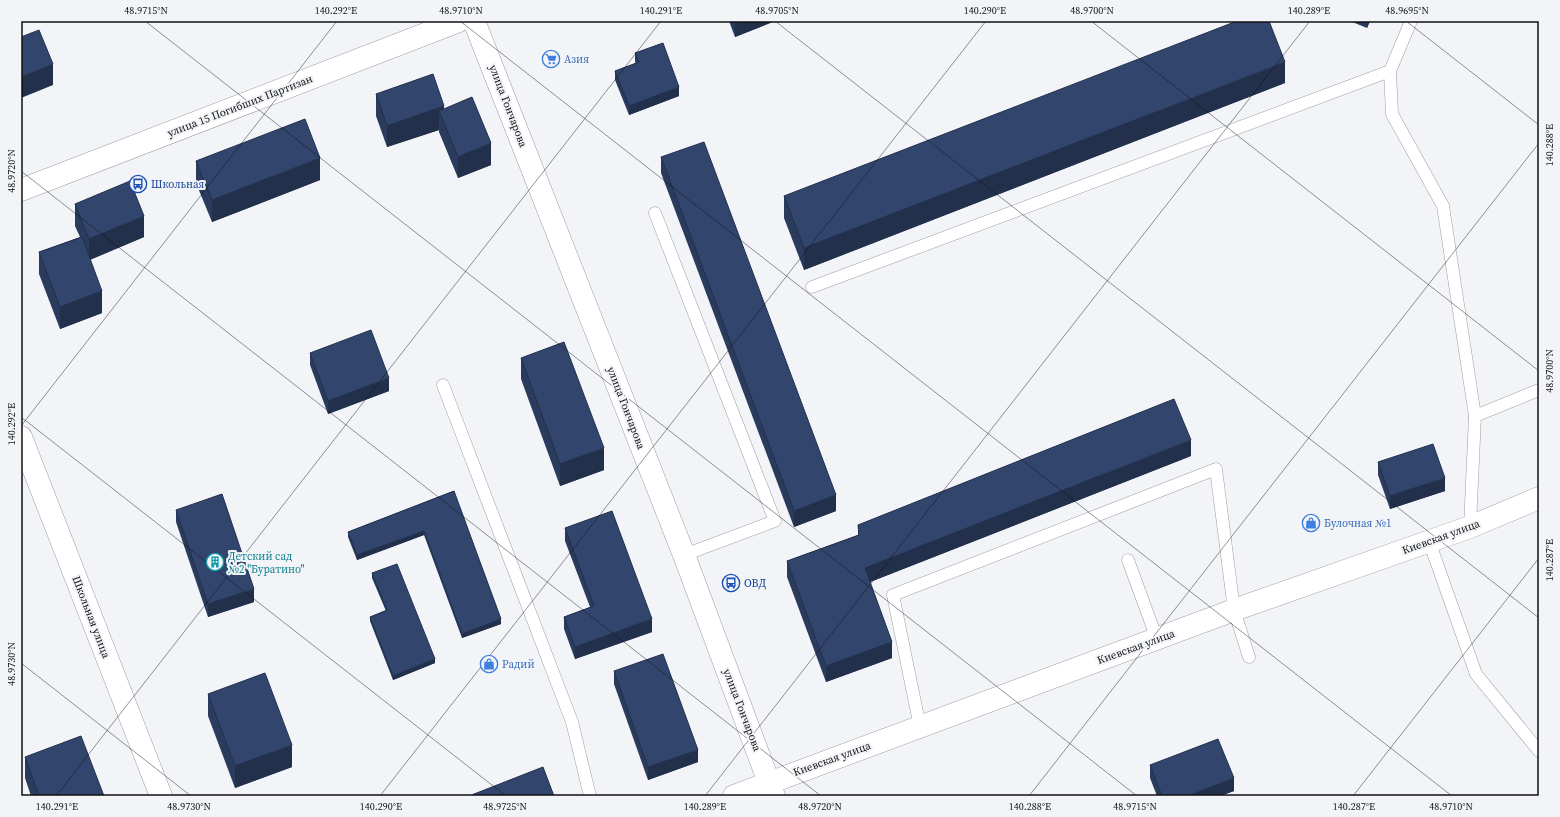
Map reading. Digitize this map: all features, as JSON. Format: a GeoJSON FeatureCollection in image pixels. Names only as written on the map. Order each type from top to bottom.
{"type":"FeatureCollection","features":[{"type":"Feature","properties":{"kind":"street","name":"улица 15 Погибших Партизан"},"geometry":{"type":"LineString","coordinates":[[21,190],[459,21]]}},
{"type":"Feature","properties":{"kind":"street","name":"улица Гончарова"},"geometry":{"type":"LineString","coordinates":[[474,21],[684,555],[772,789]]}},
{"type":"Feature","properties":{"kind":"street","name":"Школьная улица"},"geometry":{"type":"LineString","coordinates":[[21,437],[161,796]]}},
{"type":"Feature","properties":{"kind":"street","name":"Киевская улица"},"geometry":{"type":"LineString","coordinates":[[734,796],[772,789],[920,727],[1234,610],[1470,527],[1539,498]]}},
{"type":"Feature","properties":{"kind":"lane"},"geometry":{"type":"LineString","coordinates":[[1411,21],[1390,71],[1392,114],[1443,206],[1475,416],[1470,527]]}},
{"type":"Feature","properties":{"kind":"lane"},"geometry":{"type":"LineString","coordinates":[[812,287],[1390,71]]}},
{"type":"Feature","properties":{"kind":"lane"},"geometry":{"type":"LineString","coordinates":[[655,213],[775,521],[684,555]]}},
{"type":"Feature","properties":{"kind":"lane"},"geometry":{"type":"LineString","coordinates":[[443,385],[572,722],[590,796]]}},
{"type":"Feature","properties":{"kind":"lane"},"geometry":{"type":"LineString","coordinates":[[1475,416],[1539,390]]}},
{"type":"Feature","properties":{"kind":"lane"},"geometry":{"type":"LineString","coordinates":[[920,727],[893,595],[1216,469],[1234,610],[1249,657]]}},
{"type":"Feature","properties":{"kind":"lane"},"geometry":{"type":"LineString","coordinates":[[1429,541],[1476,674],[1539,751]]}},
{"type":"Feature","properties":{"kind":"lane"},"geometry":{"type":"LineString","coordinates":[[1128,560],[1156,639]]}},
{"type":"Feature","properties":{"kind":"building"},"geometry":{"type":"Polygon","coordinates":[[[734,21],[744,21],[735,24],[734,21]]]}},
{"type":"Feature","properties":{"kind":"building"},"geometry":{"type":"Polygon","coordinates":[[[1237,21],[1269,21],[1285,62],[804,248],[784,196],[1237,21]]]}},
{"type":"Feature","properties":{"kind":"building"},"geometry":{"type":"Polygon","coordinates":[[[39,30],[53,64],[21,77],[21,37],[39,30]]]}},
{"type":"Feature","properties":{"kind":"building"},"geometry":{"type":"Polygon","coordinates":[[[663,43],[679,87],[629,106],[615,71],[639,62],[635,53],[663,43]]]}},
{"type":"Feature","properties":{"kind":"building"},"geometry":{"type":"Polygon","coordinates":[[[433,74],[444,106],[387,126],[376,94],[433,74]]]}},
{"type":"Feature","properties":{"kind":"building"},"geometry":{"type":"Polygon","coordinates":[[[472,97],[491,143],[458,157],[439,111],[472,97]]]}},
{"type":"Feature","properties":{"kind":"building"},"geometry":{"type":"Polygon","coordinates":[[[305,119],[320,158],[212,200],[196,161],[305,119]]]}},
{"type":"Feature","properties":{"kind":"building"},"geometry":{"type":"Polygon","coordinates":[[[704,142],[836,495],[794,511],[661,157],[704,142]]]}},
{"type":"Feature","properties":{"kind":"building"},"geometry":{"type":"Polygon","coordinates":[[[130,181],[144,216],[89,239],[75,204],[130,181]]]}},
{"type":"Feature","properties":{"kind":"building"},"geometry":{"type":"Polygon","coordinates":[[[82,237],[102,291],[60,307],[39,252],[82,237]]]}},
{"type":"Feature","properties":{"kind":"building"},"geometry":{"type":"Polygon","coordinates":[[[371,330],[389,378],[328,401],[310,353],[371,330]]]}},
{"type":"Feature","properties":{"kind":"building"},"geometry":{"type":"Polygon","coordinates":[[[564,342],[604,448],[560,464],[521,358],[564,342]]]}},
{"type":"Feature","properties":{"kind":"building"},"geometry":{"type":"Polygon","coordinates":[[[1174,399],[1191,440],[865,568],[892,642],[826,666],[787,561],[859,535],[858,525],[1174,399]]]}},
{"type":"Feature","properties":{"kind":"building"},"geometry":{"type":"Polygon","coordinates":[[[1433,444],[1445,478],[1390,496],[1378,462],[1433,444]]]}},
{"type":"Feature","properties":{"kind":"building"},"geometry":{"type":"Polygon","coordinates":[[[454,491],[501,619],[462,634],[424,531],[357,555],[348,532],[454,491]]]}},
{"type":"Feature","properties":{"kind":"building","name":"Детский сад №2 \"Буратино\""},"geometry":{"type":"Polygon","coordinates":[[[222,494],[254,589],[208,604],[176,510],[222,494]]]}},
{"type":"Feature","properties":{"kind":"building"},"geometry":{"type":"Polygon","coordinates":[[[612,511],[652,619],[575,647],[564,617],[594,606],[565,528],[612,511]]]}},
{"type":"Feature","properties":{"kind":"building"},"geometry":{"type":"Polygon","coordinates":[[[397,564],[435,659],[393,676],[370,617],[387,610],[372,573],[397,564]]]}},
{"type":"Feature","properties":{"kind":"building"},"geometry":{"type":"Polygon","coordinates":[[[663,654],[698,750],[648,767],[614,671],[663,654]]]}},
{"type":"Feature","properties":{"kind":"building"},"geometry":{"type":"Polygon","coordinates":[[[265,673],[292,745],[235,766],[208,694],[265,673]]]}},
{"type":"Feature","properties":{"kind":"building"},"geometry":{"type":"Polygon","coordinates":[[[81,736],[104,796],[39,796],[25,757],[81,736]]]}},
{"type":"Feature","properties":{"kind":"building"},"geometry":{"type":"Polygon","coordinates":[[[1218,739],[1234,778],[1188,796],[1162,796],[1150,765],[1218,739]]]}},
{"type":"Feature","properties":{"kind":"building"},"geometry":{"type":"Polygon","coordinates":[[[543,767],[554,796],[469,796],[543,767]]]}},
{"type":"Feature","properties":{"kind":"place","name":"Азия"},"geometry":{"type":"Point","coordinates":[551,59]}},
{"type":"Feature","properties":{"kind":"place","name":"Школьная"},"geometry":{"type":"Point","coordinates":[138,184]}},
{"type":"Feature","properties":{"kind":"place","name":"Булочная №1"},"geometry":{"type":"Point","coordinates":[1311,523]}},
{"type":"Feature","properties":{"kind":"place","name":"Детский сад №2 \"Буратино\""},"geometry":{"type":"Point","coordinates":[215,562]}},
{"type":"Feature","properties":{"kind":"place","name":"ОВД"},"geometry":{"type":"Point","coordinates":[731,583]}},
{"type":"Feature","properties":{"kind":"place","name":"Радий"},"geometry":{"type":"Point","coordinates":[489,664]}}]}
